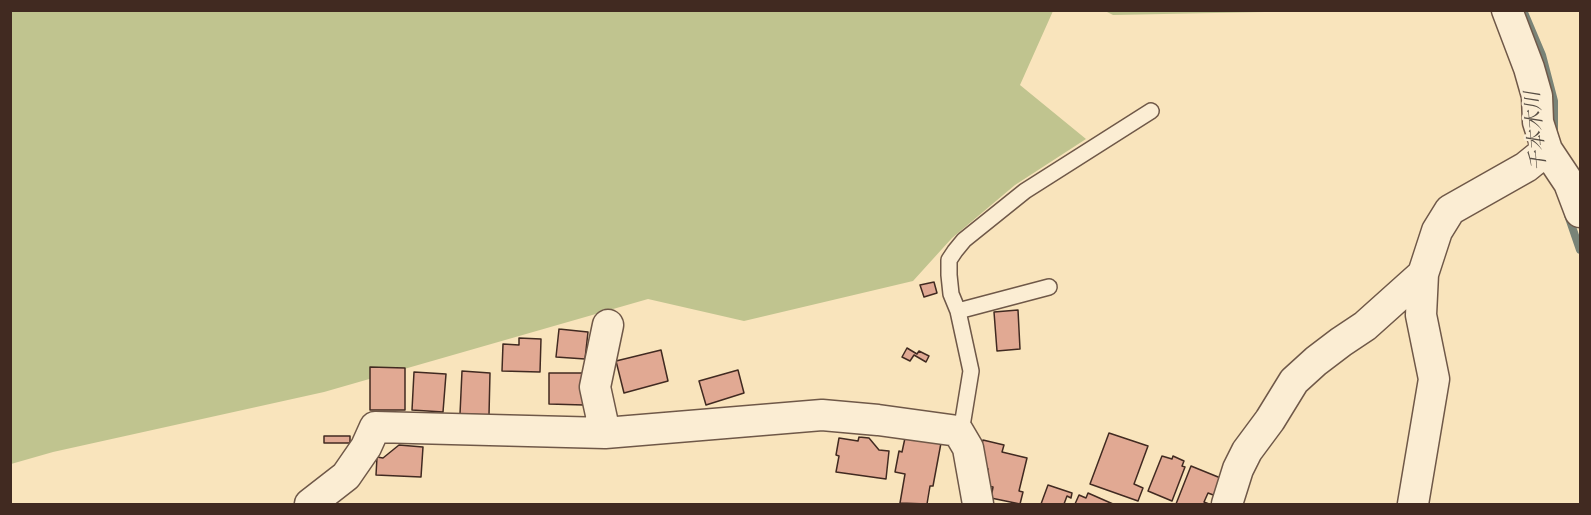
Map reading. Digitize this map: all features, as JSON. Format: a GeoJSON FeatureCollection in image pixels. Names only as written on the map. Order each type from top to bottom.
{"type":"FeatureCollection","features":[{"type":"Feature","properties":{"kind":"street"},"geometry":{"type":"LineString","coordinates":[[1507,10],[1535,87],[1538,122],[1547,150],[1569,183],[1581,212]]}},
{"type":"Feature","properties":{"kind":"street"},"geometry":{"type":"LineString","coordinates":[[1413,504],[1434,379],[1421,315],[1423,274],[1437,231],[1450,210],[1526,167],[1547,150]]}},
{"type":"Feature","properties":{"kind":"street"},"geometry":{"type":"LineString","coordinates":[[1227,504],[1238,469],[1247,451],[1270,420],[1294,381],[1324,354],[1365,326],[1423,274]]}},
{"type":"Feature","properties":{"kind":"street"},"geometry":{"type":"LineString","coordinates":[[605,433],[595,387],[609,325]]}},
{"type":"Feature","properties":{"kind":"street"},"geometry":{"type":"LineString","coordinates":[[310,504],[346,476],[366,447],[375,427],[605,433],[822,415],[958,431],[968,448],[978,504]]}},
{"type":"Feature","properties":{"kind":"lane"},"geometry":{"type":"LineString","coordinates":[[958,431],[963,420],[971,370],[958,311],[951,294],[949,260],[964,240],[1025,191],[1151,111]]}},
{"type":"Feature","properties":{"kind":"lane"},"geometry":{"type":"LineString","coordinates":[[958,311],[1049,287]]}},
{"type":"Feature","properties":{"kind":"green space"},"geometry":{"type":"Polygon","coordinates":[[[11,11],[1053,11],[1020,85],[1086,139],[1015,185],[952,238],[913,281],[744,321],[648,299],[324,392],[53,452],[11,464],[11,11]]]}},
{"type":"Feature","properties":{"kind":"green space"},"geometry":{"type":"Polygon","coordinates":[[[1105,11],[1266,11],[1113,15],[1105,11]]]}},
{"type":"Feature","properties":{"kind":"building"},"geometry":{"type":"Polygon","coordinates":[[[934,282],[937,293],[924,297],[920,285],[934,282]]]}},
{"type":"Feature","properties":{"kind":"building"},"geometry":{"type":"Polygon","coordinates":[[[1018,310],[1020,349],[997,351],[994,312],[1018,310]]]}},
{"type":"Feature","properties":{"kind":"building"},"geometry":{"type":"Polygon","coordinates":[[[559,329],[588,332],[585,359],[556,357],[559,329]]]}},
{"type":"Feature","properties":{"kind":"building"},"geometry":{"type":"Polygon","coordinates":[[[519,338],[541,339],[540,372],[502,371],[503,344],[519,345],[519,338]]]}},
{"type":"Feature","properties":{"kind":"building"},"geometry":{"type":"Polygon","coordinates":[[[907,348],[917,354],[919,351],[929,356],[926,362],[914,355],[910,361],[902,357],[907,348]]]}},
{"type":"Feature","properties":{"kind":"building"},"geometry":{"type":"Polygon","coordinates":[[[661,350],[668,381],[624,393],[616,361],[661,350]]]}},
{"type":"Feature","properties":{"kind":"building"},"geometry":{"type":"Polygon","coordinates":[[[370,367],[405,368],[405,410],[370,410],[370,367]]]}},
{"type":"Feature","properties":{"kind":"building"},"geometry":{"type":"Polygon","coordinates":[[[738,370],[744,393],[706,405],[699,381],[738,370]]]}},
{"type":"Feature","properties":{"kind":"building"},"geometry":{"type":"Polygon","coordinates":[[[462,371],[490,373],[489,415],[460,414],[462,371]]]}},
{"type":"Feature","properties":{"kind":"building"},"geometry":{"type":"Polygon","coordinates":[[[414,372],[446,374],[443,412],[412,410],[414,372]]]}},
{"type":"Feature","properties":{"kind":"building"},"geometry":{"type":"Polygon","coordinates":[[[549,373],[584,373],[584,405],[549,404],[549,373]]]}},
{"type":"Feature","properties":{"kind":"building"},"geometry":{"type":"Polygon","coordinates":[[[1109,433],[1148,446],[1134,484],[1143,488],[1138,501],[1090,484],[1109,433]]]}},
{"type":"Feature","properties":{"kind":"building"},"geometry":{"type":"Polygon","coordinates":[[[324,436],[350,436],[350,443],[324,443],[324,436]]]}},
{"type":"Feature","properties":{"kind":"building"},"geometry":{"type":"Polygon","coordinates":[[[859,437],[869,438],[879,450],[889,451],[886,479],[836,472],[839,438],[858,441],[859,437]]]}},
{"type":"Feature","properties":{"kind":"building"},"geometry":{"type":"Polygon","coordinates":[[[905,438],[941,443],[933,486],[930,486],[927,504],[900,503],[905,474],[895,472],[899,451],[902,452],[905,438]]]}},
{"type":"Feature","properties":{"kind":"building"},"geometry":{"type":"Polygon","coordinates":[[[983,440],[1004,445],[1002,452],[1027,458],[1019,491],[1023,492],[1020,504],[991,498],[993,487],[988,486],[985,476],[988,469],[982,466],[979,453],[983,440]]]}},
{"type":"Feature","properties":{"kind":"building"},"geometry":{"type":"Polygon","coordinates":[[[399,445],[423,447],[421,477],[376,475],[377,457],[383,458],[399,445]]]}},
{"type":"Feature","properties":{"kind":"building"},"geometry":{"type":"Polygon","coordinates":[[[1162,456],[1172,459],[1173,456],[1184,461],[1182,466],[1185,467],[1172,501],[1148,491],[1162,456]]]}},
{"type":"Feature","properties":{"kind":"building"},"geometry":{"type":"Polygon","coordinates":[[[1191,466],[1223,479],[1216,496],[1208,493],[1204,502],[1209,504],[1176,504],[1191,466]]]}},
{"type":"Feature","properties":{"kind":"building"},"geometry":{"type":"Polygon","coordinates":[[[1048,485],[1072,493],[1071,498],[1067,496],[1064,504],[1041,504],[1048,485]]]}},
{"type":"Feature","properties":{"kind":"building"},"geometry":{"type":"Polygon","coordinates":[[[1088,493],[1113,504],[1075,504],[1079,495],[1086,498],[1088,493]]]}},
{"type":"Feature","properties":{"kind":"waterway","name":"千本木川"},"geometry":{"type":"LineString","coordinates":[[1523,10],[1542,55],[1554,101],[1554,133]]}},
{"type":"Feature","properties":{"kind":"waterway","name":"千本木川"},"geometry":{"type":"LineString","coordinates":[[1568,215],[1580,250]]}}]}
